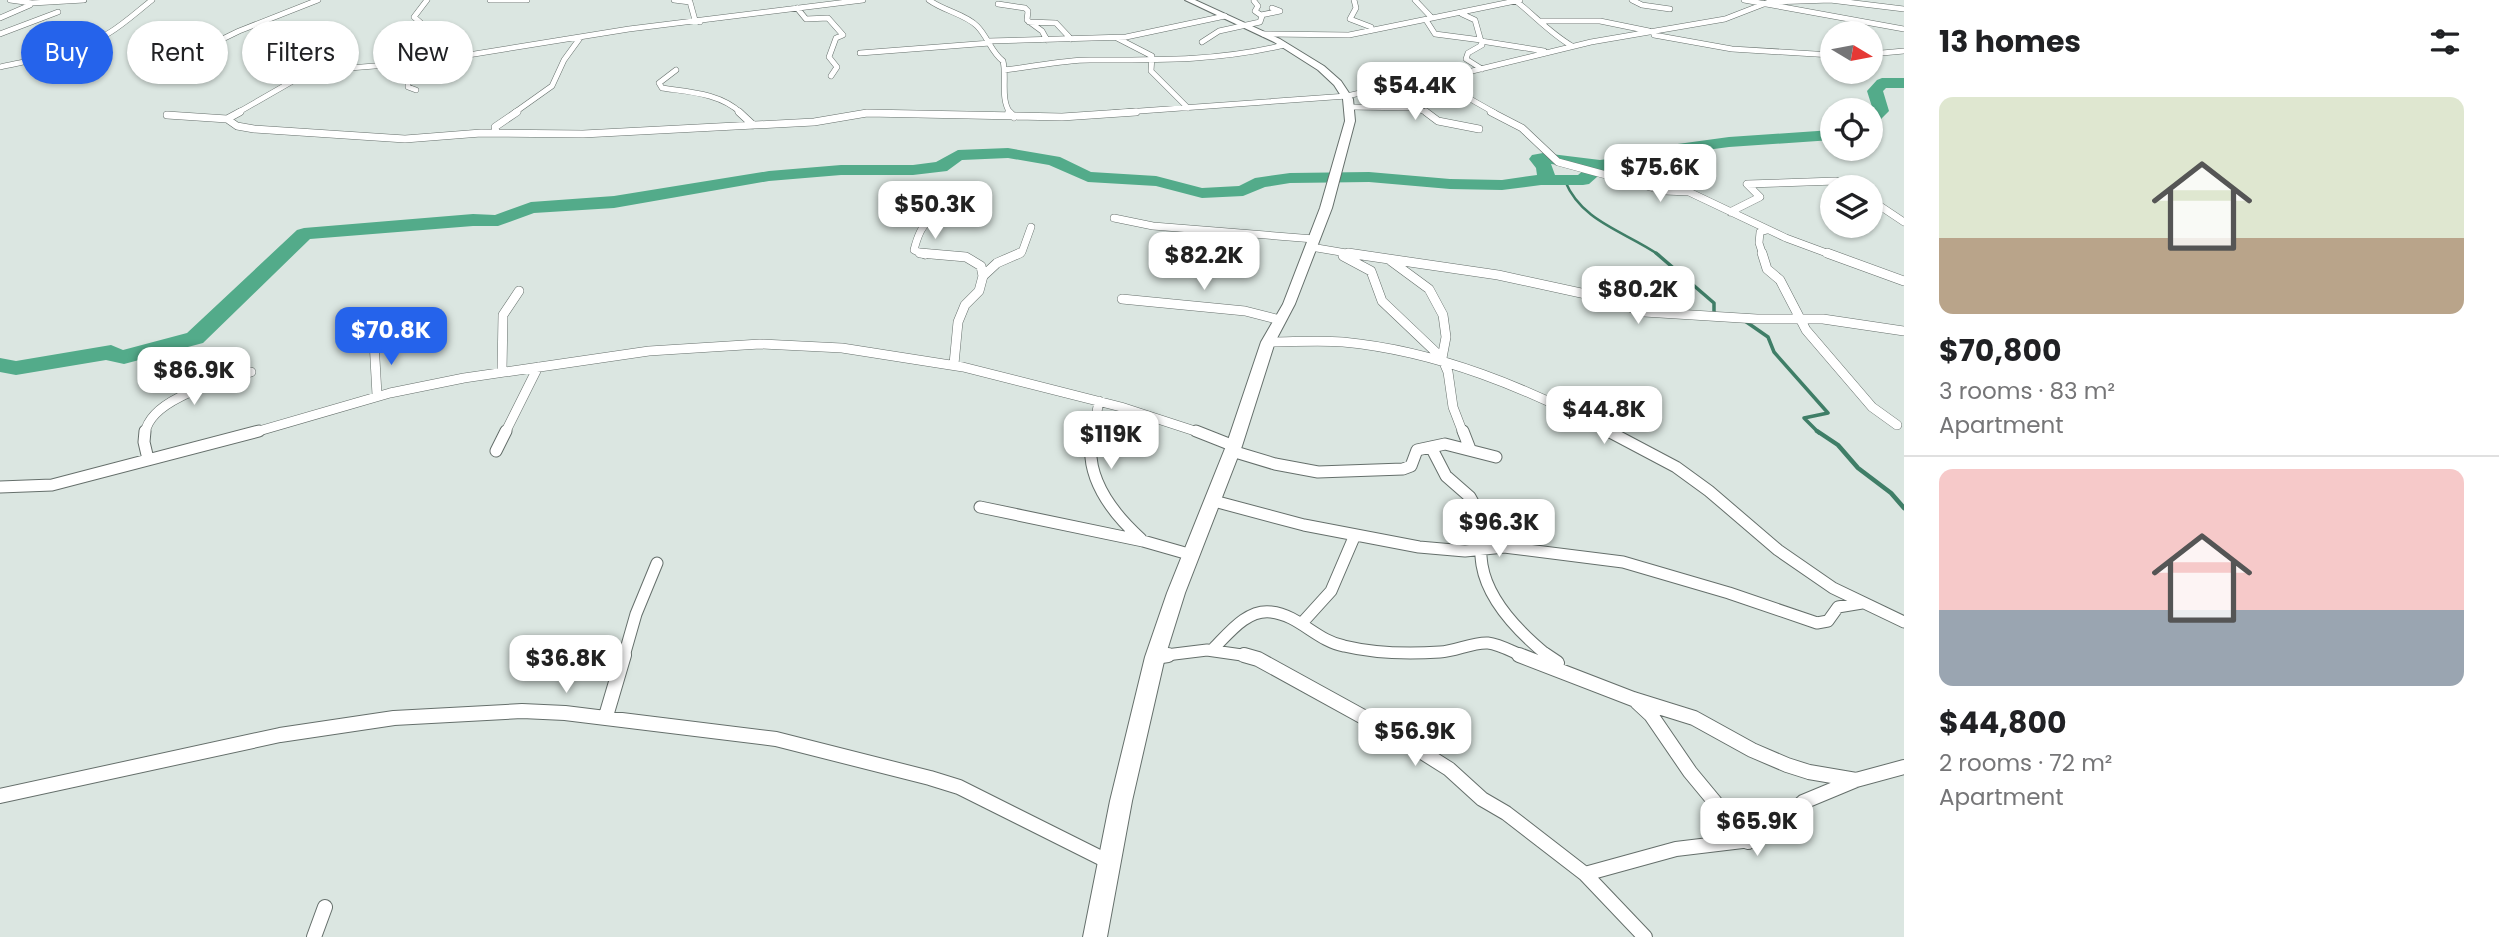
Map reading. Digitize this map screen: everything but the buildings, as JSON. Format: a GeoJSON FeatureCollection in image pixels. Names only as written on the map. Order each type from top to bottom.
{"type":"FeatureCollection","features":[{"type":"Feature","properties":{"kind":"street"},"geometry":{"type":"LineString","coordinates":[[9,1],[32,4],[84,0]]}},
{"type":"Feature","properties":{"kind":"street"},"geometry":{"type":"LineString","coordinates":[[0,66],[83,46],[106,35],[152,0]]}},
{"type":"Feature","properties":{"kind":"street"},"geometry":{"type":"LineString","coordinates":[[228,37],[318,0]]}},
{"type":"Feature","properties":{"kind":"street"},"geometry":{"type":"LineString","coordinates":[[419,21],[414,17],[427,0]]}},
{"type":"Feature","properties":{"kind":"street"},"geometry":{"type":"LineString","coordinates":[[490,0],[527,0]]}},
{"type":"Feature","properties":{"kind":"street"},"geometry":{"type":"LineString","coordinates":[[674,0],[690,2],[695,20],[700,22]]}},
{"type":"Feature","properties":{"kind":"street"},"geometry":{"type":"LineString","coordinates":[[473,55],[629,29],[863,0]]}},
{"type":"Feature","properties":{"kind":"street"},"geometry":{"type":"LineString","coordinates":[[929,0],[944,11],[964,17],[977,26],[995,55],[1003,61],[1006,80],[1003,102],[1014,117]]}},
{"type":"Feature","properties":{"kind":"street"},"geometry":{"type":"LineString","coordinates":[[1018,0],[1028,11],[1029,22]]}},
{"type":"Feature","properties":{"kind":"street"},"geometry":{"type":"LineString","coordinates":[[1095,937],[1155,657],[1233,448],[1268,342],[1317,245],[1347,132],[1350,107],[1347,96],[1331,78],[1284,45],[1189,0]]}},
{"type":"Feature","properties":{"kind":"street"},"geometry":{"type":"LineString","coordinates":[[1354,0],[1356,8],[1350,19],[1373,28]]}},
{"type":"Feature","properties":{"kind":"street"},"geometry":{"type":"LineString","coordinates":[[1415,0],[1429,19],[1435,34],[1518,49],[1554,52]]}},
{"type":"Feature","properties":{"kind":"street"},"geometry":{"type":"LineString","coordinates":[[1632,0],[1642,5],[1670,9]]}},
{"type":"Feature","properties":{"kind":"street"},"geometry":{"type":"LineString","coordinates":[[1744,0],[1904,29]]}},
{"type":"Feature","properties":{"kind":"street"},"geometry":{"type":"LineString","coordinates":[[227,119],[245,128],[405,139],[496,133],[583,134],[814,122],[867,113],[1062,117],[1347,96],[1482,69],[1572,46],[1725,19],[1746,13],[1763,3],[1830,0],[1904,9]]}},
{"type":"Feature","properties":{"kind":"street"},"geometry":{"type":"LineString","coordinates":[[1254,1],[1258,6],[1255,10],[1261,15],[1280,12],[1280,9],[1272,8]]}},
{"type":"Feature","properties":{"kind":"street"},"geometry":{"type":"LineString","coordinates":[[1263,34],[1349,35],[1373,28],[1518,1],[1541,21],[1551,34],[1572,46]]}},
{"type":"Feature","properties":{"kind":"street"},"geometry":{"type":"LineString","coordinates":[[0,18],[32,4]]}},
{"type":"Feature","properties":{"kind":"street"},"geometry":{"type":"LineString","coordinates":[[998,4],[1023,6]]}},
{"type":"Feature","properties":{"kind":"street"},"geometry":{"type":"LineString","coordinates":[[797,8],[806,19],[828,19],[843,35],[835,38],[829,57],[837,67],[831,76]]}},
{"type":"Feature","properties":{"kind":"street"},"geometry":{"type":"LineString","coordinates":[[0,34],[58,12]]}},
{"type":"Feature","properties":{"kind":"street"},"geometry":{"type":"LineString","coordinates":[[1460,13],[1475,20],[1481,41],[1480,48],[1465,55],[1465,59],[1482,69]]}},
{"type":"Feature","properties":{"kind":"street"},"geometry":{"type":"LineString","coordinates":[[1202,42],[1219,31],[1260,22],[1261,15]]}},
{"type":"Feature","properties":{"kind":"street"},"geometry":{"type":"LineString","coordinates":[[860,53],[989,42],[1117,38],[1225,16]]}},
{"type":"Feature","properties":{"kind":"street"},"geometry":{"type":"LineString","coordinates":[[1541,21],[1600,21],[1732,49],[1820,54]]}},
{"type":"Feature","properties":{"kind":"street"},"geometry":{"type":"LineString","coordinates":[[1029,22],[1040,29],[1047,40]]}},
{"type":"Feature","properties":{"kind":"street"},"geometry":{"type":"LineString","coordinates":[[1029,22],[1056,23],[1071,38]]}},
{"type":"Feature","properties":{"kind":"street"},"geometry":{"type":"LineString","coordinates":[[496,133],[495,127],[506,117],[552,86],[555,76],[579,44],[580,38]]}},
{"type":"Feature","properties":{"kind":"street"},"geometry":{"type":"LineString","coordinates":[[1117,38],[1149,54],[1152,60],[1151,71],[1188,108]]}},
{"type":"Feature","properties":{"kind":"street"},"geometry":{"type":"LineString","coordinates":[[1004,70],[1087,60],[1152,60],[1249,54],[1284,45]]}},
{"type":"Feature","properties":{"kind":"street"},"geometry":{"type":"LineString","coordinates":[[1883,53],[1904,51]]}},
{"type":"Feature","properties":{"kind":"street"},"geometry":{"type":"LineString","coordinates":[[167,115],[227,119],[305,74],[373,66]]}},
{"type":"Feature","properties":{"kind":"street"},"geometry":{"type":"LineString","coordinates":[[676,70],[659,83],[662,88],[707,95],[732,105],[753,125]]}},
{"type":"Feature","properties":{"kind":"street"},"geometry":{"type":"LineString","coordinates":[[1456,74],[1468,86],[1465,96],[1522,128],[1558,162],[1665,191],[1689,192],[1766,230],[1904,281]]}},
{"type":"Feature","properties":{"kind":"street"},"geometry":{"type":"LineString","coordinates":[[408,84],[408,87],[416,90]]}},
{"type":"Feature","properties":{"kind":"street"},"geometry":{"type":"LineString","coordinates":[[1350,107],[1415,107],[1424,110],[1438,121],[1479,129]]}},
{"type":"Feature","properties":{"kind":"street"},"geometry":{"type":"LineString","coordinates":[[1730,212],[1760,197],[1747,184],[1820,182]]}},
{"type":"Feature","properties":{"kind":"street"},"geometry":{"type":"LineString","coordinates":[[1883,208],[1904,222]]}},
{"type":"Feature","properties":{"kind":"street"},"geometry":{"type":"LineString","coordinates":[[954,364],[958,322],[965,305],[979,291],[983,276],[981,266],[974,259],[922,255],[914,250],[920,228],[924,225],[933,222],[970,223],[973,221],[974,211]]}},
{"type":"Feature","properties":{"kind":"street"},"geometry":{"type":"LineString","coordinates":[[1114,218],[1153,226],[1317,245],[1465,272],[1498,275],[1613,300],[1644,312],[1847,321],[1904,331]]}},
{"type":"Feature","properties":{"kind":"street"},"geometry":{"type":"LineString","coordinates":[[983,276],[997,263],[1022,252],[1031,227]]}},
{"type":"Feature","properties":{"kind":"street"},"geometry":{"type":"LineString","coordinates":[[1766,230],[1760,232],[1758,238],[1764,261],[1780,280],[1814,341],[1872,407],[1897,425]]}},
{"type":"Feature","properties":{"kind":"street"},"geometry":{"type":"LineString","coordinates":[[1317,245],[1361,263],[1371,271],[1378,296],[1443,361]]}},
{"type":"Feature","properties":{"kind":"street"},"geometry":{"type":"LineString","coordinates":[[1382,257],[1409,272],[1434,298],[1446,327],[1443,361],[1453,407],[1470,449]]}},
{"type":"Feature","properties":{"kind":"street"},"geometry":{"type":"LineString","coordinates":[[502,370],[503,315],[519,291]]}},
{"type":"Feature","properties":{"kind":"street"},"geometry":{"type":"LineString","coordinates":[[1122,299],[1245,311],[1280,320]]}},
{"type":"Feature","properties":{"kind":"street"},"geometry":{"type":"LineString","coordinates":[[374,341],[377,395]]}},
{"type":"Feature","properties":{"kind":"street"},"geometry":{"type":"LineString","coordinates":[[1268,342],[1342,342],[1414,354],[1506,383],[1569,410],[1648,451],[1709,491],[1804,570],[1862,603],[1904,622]]}},
{"type":"Feature","properties":{"kind":"street"},"geometry":{"type":"LineString","coordinates":[[0,487],[52,485],[342,409],[377,395],[502,370],[608,355],[758,344],[855,348],[954,364],[1184,425],[1233,448],[1301,470],[1403,470],[1411,466],[1418,450],[1445,444],[1496,457]]}},
{"type":"Feature","properties":{"kind":"street"},"geometry":{"type":"LineString","coordinates":[[496,451],[521,406],[538,367]]}},
{"type":"Feature","properties":{"kind":"street"},"geometry":{"type":"LineString","coordinates":[[148,459],[143,449],[145,438],[151,415],[159,408],[184,394],[251,372]]}},
{"type":"Feature","properties":{"kind":"street"},"geometry":{"type":"LineString","coordinates":[[1099,401],[1095,433],[1088,452],[1090,465],[1108,500],[1128,529],[1143,541]]}},
{"type":"Feature","properties":{"kind":"street"},"geometry":{"type":"LineString","coordinates":[[1431,447],[1439,456],[1450,482],[1469,494],[1474,503],[1479,520],[1483,570],[1493,591],[1527,639],[1546,656],[1580,677]]}},
{"type":"Feature","properties":{"kind":"street"},"geometry":{"type":"LineString","coordinates":[[1213,501],[1355,535],[1444,550],[1531,549],[1623,562],[1825,624],[1830,621],[1838,607],[1862,603]]}},
{"type":"Feature","properties":{"kind":"street"},"geometry":{"type":"LineString","coordinates":[[980,507],[1143,541],[1192,555]]}},
{"type":"Feature","properties":{"kind":"street"},"geometry":{"type":"LineString","coordinates":[[1302,623],[1325,600],[1335,585],[1345,551],[1355,535]]}},
{"type":"Feature","properties":{"kind":"street"},"geometry":{"type":"LineString","coordinates":[[606,716],[636,614],[657,563]]}},
{"type":"Feature","properties":{"kind":"street"},"geometry":{"type":"LineString","coordinates":[[1214,648],[1240,622],[1254,614],[1271,612],[1302,623],[1326,640],[1341,646],[1367,650],[1440,652],[1489,643],[1633,699],[1694,718],[1752,750],[1787,765],[1809,772],[1856,780]]}},
{"type":"Feature","properties":{"kind":"street"},"geometry":{"type":"LineString","coordinates":[[1155,657],[1214,648],[1258,659],[1408,743],[1449,769],[1482,799],[1527,829],[1585,874],[1645,937]]}},
{"type":"Feature","properties":{"kind":"street"},"geometry":{"type":"LineString","coordinates":[[1633,699],[1657,723],[1690,772],[1748,842]]}},
{"type":"Feature","properties":{"kind":"street"},"geometry":{"type":"LineString","coordinates":[[0,796],[280,735],[394,718],[522,711],[606,716],[776,739],[930,778],[959,787],[1109,862]]}},
{"type":"Feature","properties":{"kind":"street"},"geometry":{"type":"LineString","coordinates":[[1585,874],[1676,849],[1759,839],[1803,802],[1856,780],[1904,767]]}},
{"type":"Feature","properties":{"kind":"street"},"geometry":{"type":"LineString","coordinates":[[314,937],[325,907]]}},
{"type":"Feature","properties":{"kind":"waterway"},"geometry":{"type":"LineString","coordinates":[[1877,98],[1875,91],[1882,83],[1904,83]]}},
{"type":"Feature","properties":{"kind":"waterway"},"geometry":{"type":"LineString","coordinates":[[1600,165],[1651,159],[1663,151],[1729,142],[1820,136]]}},
{"type":"Feature","properties":{"kind":"waterway"},"geometry":{"type":"LineString","coordinates":[[0,365],[16,368],[111,352],[116,357],[124,357],[195,338],[304,234],[473,220],[484,222],[531,208],[614,202],[769,176],[841,170],[913,170],[941,167],[958,155],[1008,153],[1054,161],[1088,177],[1156,181],[1202,193],[1243,191],[1261,182],[1290,178],[1369,177],[1450,184],[1502,185],[1541,180]]}},
{"type":"Feature","properties":{"kind":"waterway"},"geometry":{"type":"LineString","coordinates":[[1541,180],[1546,177],[1545,168],[1538,159],[1600,165]]}},
{"type":"Feature","properties":{"kind":"waterway"},"geometry":{"type":"LineString","coordinates":[[1541,180],[1583,180],[1600,165]]}},
{"type":"Feature","properties":{"kind":"waterway"},"geometry":{"type":"LineString","coordinates":[[1565,181],[1572,195],[1593,216],[1657,254]]}},
{"type":"Feature","properties":{"kind":"waterway"},"geometry":{"type":"LineString","coordinates":[[1657,254],[1714,303],[1714,314]]}},
{"type":"Feature","properties":{"kind":"waterway"},"geometry":{"type":"LineString","coordinates":[[1745,321],[1768,337],[1774,352],[1828,413],[1804,418],[1817,431]]}},
{"type":"Feature","properties":{"kind":"waterway"},"geometry":{"type":"LineString","coordinates":[[1817,431],[1838,445],[1858,468],[1891,493],[1904,508]]}}]}
